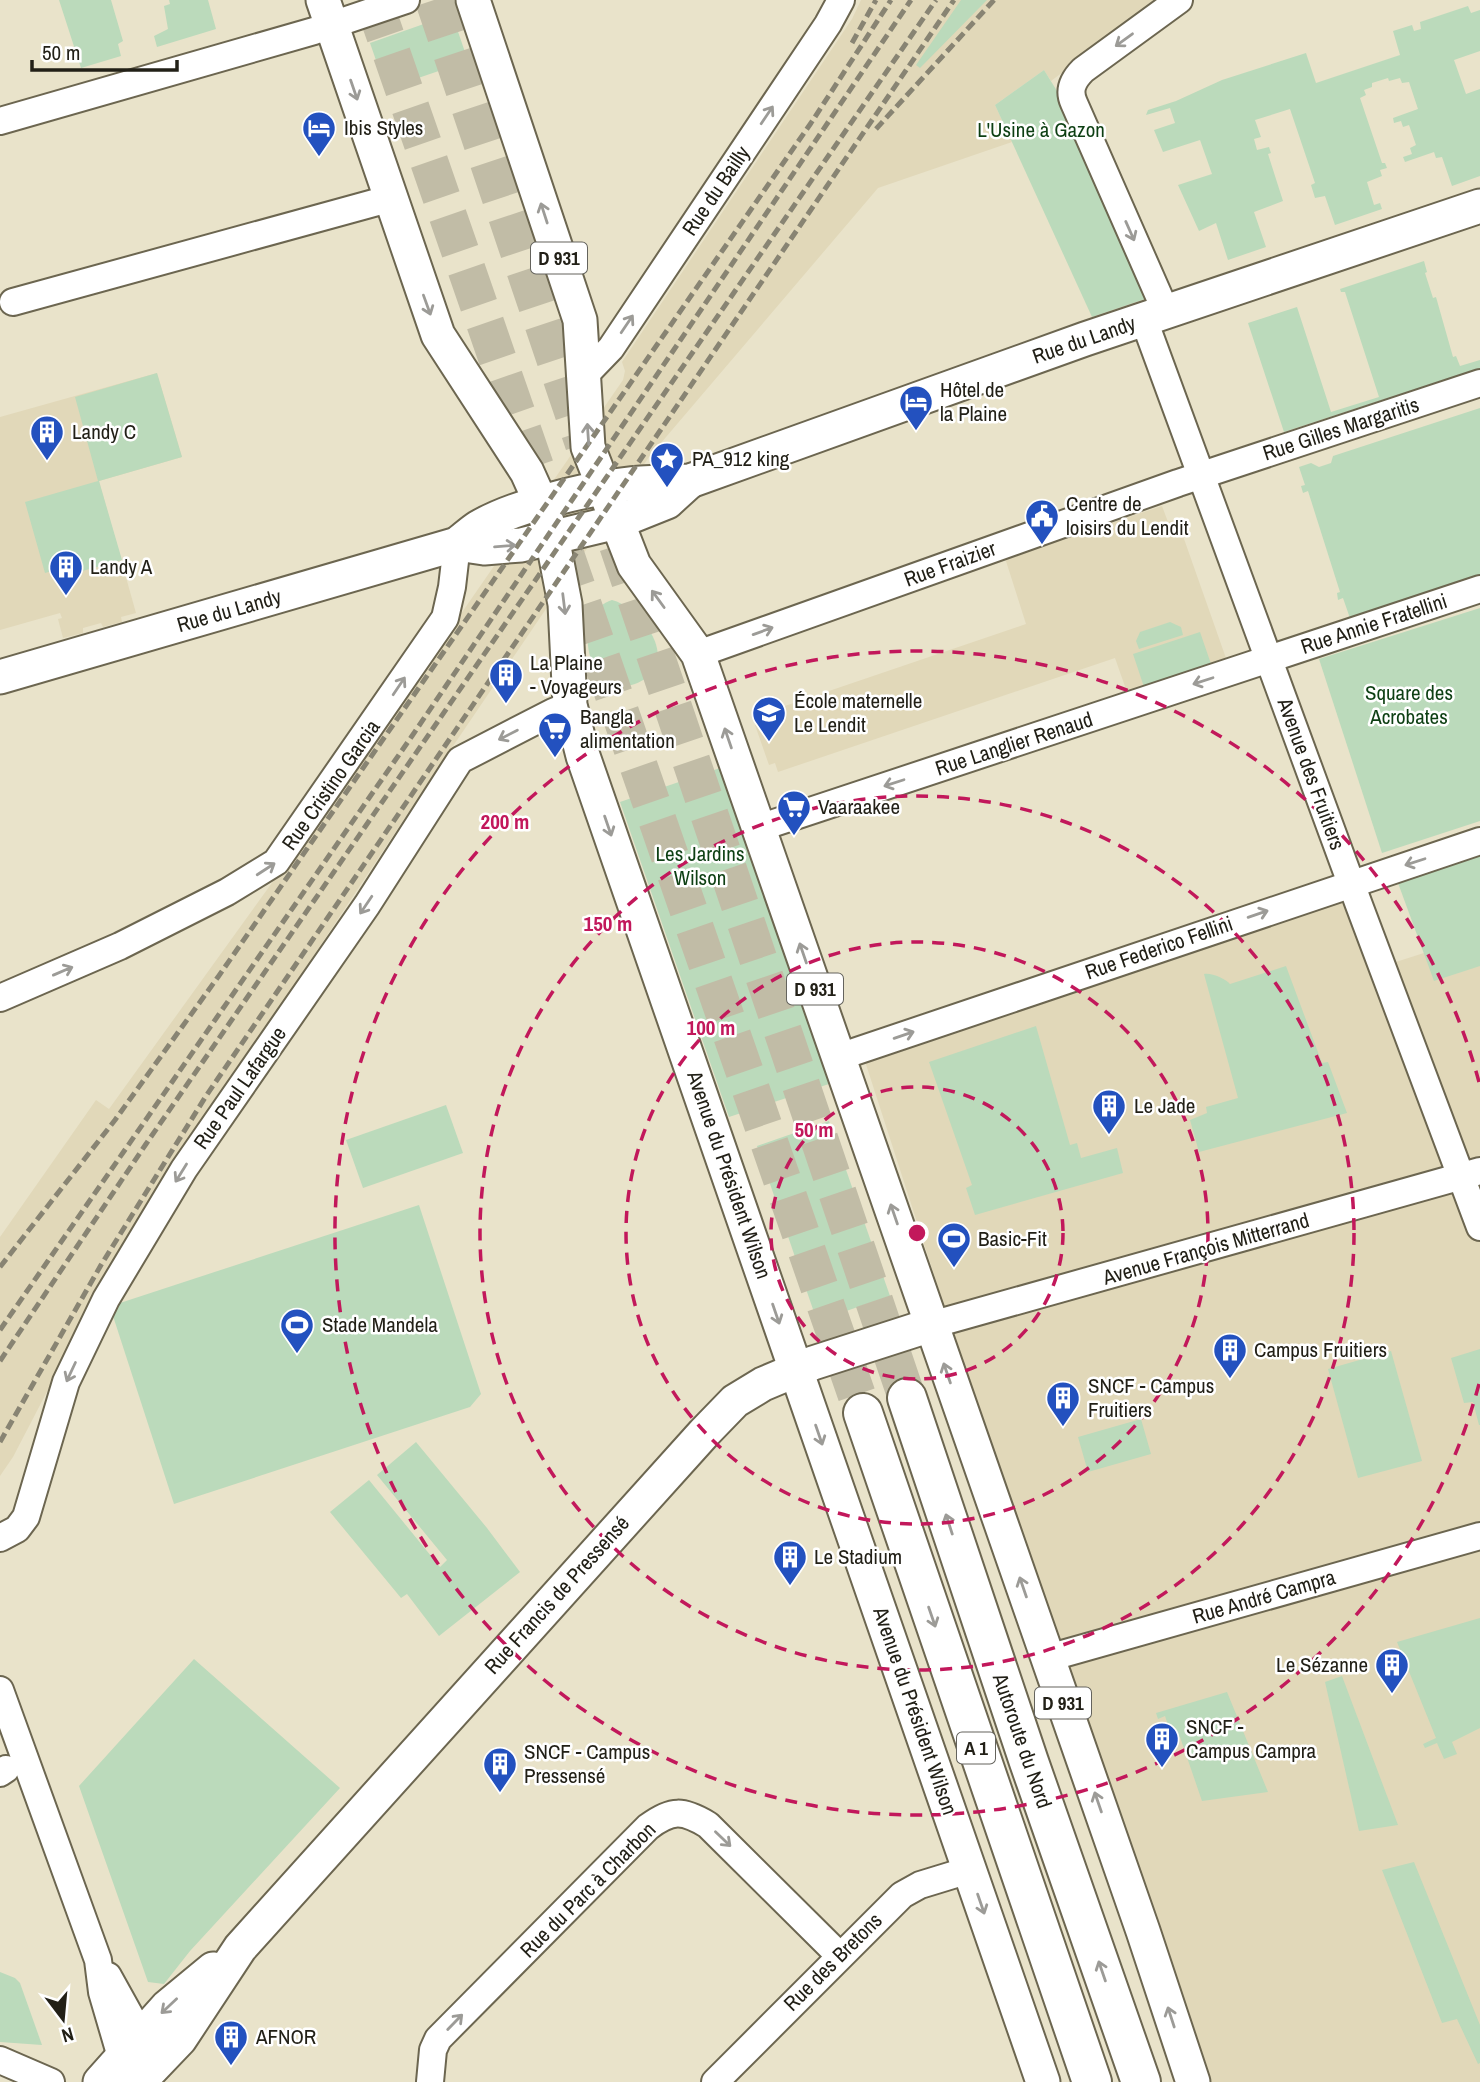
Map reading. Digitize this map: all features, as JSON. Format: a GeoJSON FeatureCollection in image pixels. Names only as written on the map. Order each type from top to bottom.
{"type":"FeatureCollection","features":[{"type":"Feature","properties":{"kind":"highway","name":"Autoroute du Nord"},"geometry":{"type":"LineString","coordinates":[[907,1398],[1033,1774],[1141,2082]]}},
{"type":"Feature","properties":{"kind":"highway","name":"A 1"},"geometry":{"type":"LineString","coordinates":[[863,1413],[1092,2082]]}},
{"type":"Feature","properties":{"kind":"main road","name":"D 931"},"geometry":{"type":"LineString","coordinates":[[473,0],[580,320],[588,447],[634,565],[698,654],[1193,2082]]}},
{"type":"Feature","properties":{"kind":"main road","name":"Avenue du Président Wilson"},"geometry":{"type":"LineString","coordinates":[[328,13],[438,335],[527,472],[541,503],[552,537],[565,604],[570,705],[587,768],[1043,2082]]}},
{"type":"Feature","properties":{"kind":"main road","name":"Rue du Landy"},"geometry":{"type":"LineString","coordinates":[[0,677],[457,544],[477,528],[508,513],[541,503],[604,488],[690,481],[1155,316],[1480,206]]}},
{"type":"Feature","properties":{"kind":"main road","name":"Rue du Landy"},"geometry":{"type":"LineString","coordinates":[[457,544],[484,548],[521,545],[617,522],[667,502],[690,481]]}},
{"type":"Feature","properties":{"kind":"main road","name":"Rue Francis de Pressensé"},"geometry":{"type":"LineString","coordinates":[[134,2070],[167,2007],[240,1948],[704,1433],[736,1401],[748,1392],[796,1371],[892,1336],[931,1325]]}},
{"type":"Feature","properties":{"kind":"street"},"geometry":{"type":"LineString","coordinates":[[0,121],[328,13],[405,0]]}},
{"type":"Feature","properties":{"kind":"street","name":"Rue du Bailly"},"geometry":{"type":"LineString","coordinates":[[583,377],[611,348],[828,24],[841,0]]}},
{"type":"Feature","properties":{"kind":"street","name":"Avenue des Fruitiers"},"geometry":{"type":"LineString","coordinates":[[1179,0],[1083,70],[1074,80],[1072,99],[1155,316],[1201,475],[1351,883],[1470,1173],[1480,1227]]}},
{"type":"Feature","properties":{"kind":"street"},"geometry":{"type":"LineString","coordinates":[[13,302],[392,198]]}},
{"type":"Feature","properties":{"kind":"street","name":"Rue Gilles Margaritis"},"geometry":{"type":"LineString","coordinates":[[1201,475],[1480,383]]}},
{"type":"Feature","properties":{"kind":"street","name":"Rue Fraizier"},"geometry":{"type":"LineString","coordinates":[[698,654],[1201,475]]}},
{"type":"Feature","properties":{"kind":"street","name":"Rue Cristino Garcia"},"geometry":{"type":"LineString","coordinates":[[0,998],[120,946],[227,892],[276,862],[444,618],[452,587],[457,544]]}},
{"type":"Feature","properties":{"kind":"street","name":"Rue Annie Fratellini"},"geometry":{"type":"LineString","coordinates":[[1268,659],[1480,589]]}},
{"type":"Feature","properties":{"kind":"street","name":"Rue Langlier Renaud"},"geometry":{"type":"LineString","coordinates":[[760,828],[1268,659]]}},
{"type":"Feature","properties":{"kind":"street","name":"Rue Paul Lafargue"},"geometry":{"type":"LineString","coordinates":[[0,1538],[17,1529],[26,1517],[66,1382],[106,1298],[184,1169],[366,905],[460,760],[570,705]]}},
{"type":"Feature","properties":{"kind":"street","name":"Rue Federico Fellini"},"geometry":{"type":"LineString","coordinates":[[839,1057],[1480,841]]}},
{"type":"Feature","properties":{"kind":"street","name":"Avenue François Mitterrand"},"geometry":{"type":"LineString","coordinates":[[931,1325],[1470,1173]]}},
{"type":"Feature","properties":{"kind":"street","name":"Rue André Campra"},"geometry":{"type":"LineString","coordinates":[[1048,1658],[1480,1536]]}},
{"type":"Feature","properties":{"kind":"street"},"geometry":{"type":"LineString","coordinates":[[0,1690],[98,1960],[116,1987],[134,2070]]}},
{"type":"Feature","properties":{"kind":"street","name":"Rue du Parc à Charbon"},"geometry":{"type":"LineString","coordinates":[[430,2082],[433,2050],[438,2039],[648,1827],[664,1816],[680,1813],[693,1816],[708,1825],[839,1956]]}},
{"type":"Feature","properties":{"kind":"street","name":"Rue des Bretons"},"geometry":{"type":"LineString","coordinates":[[715,2082],[902,1895],[920,1885],[969,1870]]}},
{"type":"Feature","properties":{"kind":"street"},"geometry":{"type":"LineString","coordinates":[[0,2060],[51,2082]]}},
{"type":"Feature","properties":{"kind":"shaded area"},"geometry":{"type":"Polygon","coordinates":[[[861,0],[1158,0],[1051,81],[1044,70],[995,105],[1012,142],[878,188],[649,457],[428,783],[128,1236],[13,1457],[0,1476],[0,1237],[96,1100],[109,1109],[341,787],[623,380],[625,371],[622,362],[852,19],[861,0]]]}},
{"type":"Feature","properties":{"kind":"shaded area"},"geometry":{"type":"Polygon","coordinates":[[[157,373],[182,457],[99,481],[136,613],[121,617],[122,622],[103,627],[101,623],[83,628],[83,633],[63,638],[58,619],[62,618],[60,613],[0,630],[0,417],[157,373]]]}},
{"type":"Feature","properties":{"kind":"shaded area"},"geometry":{"type":"Polygon","coordinates":[[[1162,506],[1168,522],[1177,519],[1227,661],[1128,695],[1115,658],[778,772],[775,763],[769,765],[755,725],[761,723],[758,715],[1026,624],[1005,558],[1162,506]]]}},
{"type":"Feature","properties":{"kind":"shaded area"},"geometry":{"type":"Polygon","coordinates":[[[1345,890],[1374,969],[1480,935],[1480,2082],[1195,2082],[862,1052],[1345,890]]]}},
{"type":"Feature","properties":{"kind":"green space"},"geometry":{"type":"Polygon","coordinates":[[[59,0],[111,0],[123,41],[118,44],[121,56],[81,68],[59,0]]]}},
{"type":"Feature","properties":{"kind":"green space"},"geometry":{"type":"Polygon","coordinates":[[[169,0],[208,0],[216,29],[157,47],[154,36],[168,29],[164,6],[170,4],[169,0]]]}},
{"type":"Feature","properties":{"kind":"green space"},"geometry":{"type":"Polygon","coordinates":[[[961,0],[987,0],[920,68],[916,65],[961,0]]]}},
{"type":"Feature","properties":{"kind":"green space"},"geometry":{"type":"Polygon","coordinates":[[[1468,6],[1471,13],[1480,10],[1480,51],[1454,60],[1466,94],[1480,89],[1480,176],[1452,186],[1442,157],[1436,158],[1434,152],[1405,162],[1403,157],[1412,154],[1410,148],[1416,145],[1409,125],[1403,127],[1401,121],[1394,123],[1393,118],[1418,109],[1409,82],[1402,83],[1400,78],[1389,81],[1388,78],[1372,83],[1372,87],[1364,90],[1366,95],[1360,98],[1382,163],[1385,163],[1387,168],[1380,170],[1382,176],[1367,182],[1374,205],[1380,203],[1382,209],[1335,225],[1325,196],[1315,198],[1311,185],[1315,183],[1290,109],[1255,120],[1261,137],[1254,139],[1257,150],[1269,147],[1271,153],[1268,154],[1283,201],[1254,212],[1266,247],[1228,260],[1216,223],[1199,231],[1178,185],[1212,174],[1200,140],[1163,152],[1154,130],[1175,123],[1170,108],[1146,115],[1148,110],[1176,101],[1222,80],[1306,53],[1316,83],[1400,55],[1393,31],[1412,25],[1414,31],[1421,29],[1420,22],[1468,6]]]}},
{"type":"Feature","properties":{"kind":"green space"},"geometry":{"type":"Polygon","coordinates":[[[452,14],[468,61],[386,89],[370,43],[452,14]]]}},
{"type":"Feature","properties":{"kind":"green space","name":"L'Usine à Gazon"},"geometry":{"type":"Polygon","coordinates":[[[1044,70],[1062,99],[1140,272],[1145,299],[1092,317],[995,105],[1044,70]]]}},
{"type":"Feature","properties":{"kind":"green space"},"geometry":{"type":"Polygon","coordinates":[[[1424,261],[1425,273],[1433,298],[1436,297],[1453,357],[1456,356],[1460,366],[1480,360],[1480,368],[1284,432],[1248,323],[1297,307],[1331,412],[1379,397],[1345,292],[1340,289],[1424,261]]]}},
{"type":"Feature","properties":{"kind":"green space"},"geometry":{"type":"Polygon","coordinates":[[[157,373],[182,457],[99,481],[122,560],[68,575],[66,567],[45,573],[25,502],[98,481],[75,397],[157,373]]]}},
{"type":"Feature","properties":{"kind":"green space"},"geometry":{"type":"Polygon","coordinates":[[[1480,408],[1480,578],[1351,621],[1343,598],[1338,600],[1337,593],[1340,592],[1308,491],[1303,493],[1301,486],[1305,485],[1299,467],[1311,463],[1319,467],[1331,463],[1333,456],[1480,408]]]}},
{"type":"Feature","properties":{"kind":"green space"},"geometry":{"type":"Polygon","coordinates":[[[612,600],[622,604],[641,620],[655,642],[658,654],[650,675],[629,686],[608,682],[591,660],[588,646],[588,631],[592,618],[600,607],[612,600]]]}},
{"type":"Feature","properties":{"kind":"green space","name":"Square des Acrobates"},"geometry":{"type":"Polygon","coordinates":[[[1480,608],[1480,821],[1382,853],[1319,659],[1480,608]]]}},
{"type":"Feature","properties":{"kind":"green space"},"geometry":{"type":"Polygon","coordinates":[[[1170,622],[1181,627],[1183,635],[1139,649],[1136,641],[1140,632],[1170,622]]]}},
{"type":"Feature","properties":{"kind":"green space"},"geometry":{"type":"Polygon","coordinates":[[[1200,632],[1211,664],[1144,687],[1133,654],[1200,632]]]}},
{"type":"Feature","properties":{"kind":"green space","name":"Les Jardins Wilson"},"geometry":{"type":"Polygon","coordinates":[[[723,767],[832,1083],[729,1117],[620,802],[723,767]]]}},
{"type":"Feature","properties":{"kind":"green space"},"geometry":{"type":"Polygon","coordinates":[[[1480,856],[1480,966],[1434,981],[1398,883],[1480,856]]]}},
{"type":"Feature","properties":{"kind":"green space"},"geometry":{"type":"Polygon","coordinates":[[[1286,966],[1322,1063],[1328,1062],[1347,1113],[1199,1152],[1190,1120],[1207,1113],[1206,1107],[1238,1098],[1204,974],[1218,976],[1230,984],[1286,966]]]}},
{"type":"Feature","properties":{"kind":"green space"},"geometry":{"type":"Polygon","coordinates":[[[1036,1026],[1070,1145],[1077,1143],[1081,1158],[1117,1148],[1123,1173],[975,1215],[966,1188],[972,1185],[929,1062],[1036,1026]]]}},
{"type":"Feature","properties":{"kind":"green space"},"geometry":{"type":"Polygon","coordinates":[[[446,1105],[463,1153],[363,1188],[346,1140],[446,1105]]]}},
{"type":"Feature","properties":{"kind":"green space"},"geometry":{"type":"Polygon","coordinates":[[[829,1121],[890,1296],[817,1321],[757,1146],[829,1121]]]}},
{"type":"Feature","properties":{"kind":"green space","name":"Stade Mandela"},"geometry":{"type":"Polygon","coordinates":[[[419,1205],[481,1394],[470,1407],[174,1504],[113,1316],[120,1303],[419,1205]]]}},
{"type":"Feature","properties":{"kind":"green space"},"geometry":{"type":"Polygon","coordinates":[[[1480,1349],[1479,1425],[1473,1402],[1464,1403],[1451,1358],[1480,1349]]]}},
{"type":"Feature","properties":{"kind":"green space"},"geometry":{"type":"Polygon","coordinates":[[[1391,1351],[1422,1461],[1358,1478],[1328,1369],[1391,1351]]]}},
{"type":"Feature","properties":{"kind":"green space"},"geometry":{"type":"Polygon","coordinates":[[[1141,1419],[1151,1454],[1088,1472],[1078,1437],[1141,1419]]]}},
{"type":"Feature","properties":{"kind":"green space"},"geometry":{"type":"Polygon","coordinates":[[[416,1442],[520,1572],[439,1636],[407,1594],[401,1598],[330,1512],[369,1480],[440,1567],[447,1560],[377,1475],[416,1442]]]}},
{"type":"Feature","properties":{"kind":"green space"},"geometry":{"type":"Polygon","coordinates":[[[1480,1618],[1480,1728],[1452,1742],[1457,1754],[1444,1759],[1437,1743],[1425,1748],[1423,1744],[1436,1738],[1397,1642],[1480,1618]]]}},
{"type":"Feature","properties":{"kind":"green space"},"geometry":{"type":"Polygon","coordinates":[[[194,1659],[340,1788],[190,1951],[164,1984],[148,1982],[79,1786],[194,1659]]]}},
{"type":"Feature","properties":{"kind":"green space"},"geometry":{"type":"Polygon","coordinates":[[[1342,1676],[1398,1825],[1359,1831],[1325,1682],[1342,1676]]]}},
{"type":"Feature","properties":{"kind":"green space"},"geometry":{"type":"Polygon","coordinates":[[[1227,1692],[1268,1792],[1202,1801],[1180,1737],[1166,1742],[1164,1737],[1171,1734],[1165,1716],[1158,1719],[1156,1713],[1227,1692]]]}},
{"type":"Feature","properties":{"kind":"green space"},"geometry":{"type":"Polygon","coordinates":[[[1414,1862],[1480,2025],[1478,2064],[1457,2019],[1442,2023],[1382,1870],[1414,1862]]]}},
{"type":"Feature","properties":{"kind":"green space"},"geometry":{"type":"Polygon","coordinates":[[[0,1972],[20,1983],[42,2045],[0,2042],[0,1972]]]}},
{"type":"Feature","properties":{"kind":"tunnel"},"geometry":{"type":"LineString","coordinates":[[373,0],[542,487]]}},
{"type":"Feature","properties":{"kind":"tunnel"},"geometry":{"type":"LineString","coordinates":[[434,0],[584,444]]}},
{"type":"Feature","properties":{"kind":"tunnel"},"geometry":{"type":"LineString","coordinates":[[618,545],[907,1398]]}},
{"type":"Feature","properties":{"kind":"tunnel"},"geometry":{"type":"LineString","coordinates":[[564,551],[863,1413]]}},
{"type":"Feature","properties":{"kind":"railway"},"geometry":{"type":"LineString","coordinates":[[852,43],[876,0]]}},
{"type":"Feature","properties":{"kind":"railway"},"geometry":{"type":"LineString","coordinates":[[0,1267],[115,1120],[218,977],[811,123],[891,0]]}},
{"type":"Feature","properties":{"kind":"railway"},"geometry":{"type":"LineString","coordinates":[[0,1330],[412,736],[911,0]]}},
{"type":"Feature","properties":{"kind":"railway"},"geometry":{"type":"LineString","coordinates":[[0,1361],[146,1144],[936,0]]}},
{"type":"Feature","properties":{"kind":"railway"},"geometry":{"type":"LineString","coordinates":[[0,1442],[101,1265],[206,1096],[954,0]]}},
{"type":"Feature","properties":{"kind":"railway"},"geometry":{"type":"LineString","coordinates":[[876,129],[994,0]]}},
{"type":"Feature","properties":{"kind":"place","name":"Ibis Styles"},"geometry":{"type":"Point","coordinates":[319,158]}},
{"type":"Feature","properties":{"kind":"place","name":"Hôtel de la Plaine"},"geometry":{"type":"Point","coordinates":[916,432]}},
{"type":"Feature","properties":{"kind":"place","name":"Landy C"},"geometry":{"type":"Point","coordinates":[47,462]}},
{"type":"Feature","properties":{"kind":"place","name":"PA_912 king"},"geometry":{"type":"Point","coordinates":[667,489]}},
{"type":"Feature","properties":{"kind":"place","name":"Centre de loisirs du Lendit"},"geometry":{"type":"Point","coordinates":[1042,546]}},
{"type":"Feature","properties":{"kind":"place","name":"Landy A"},"geometry":{"type":"Point","coordinates":[66,597]}},
{"type":"Feature","properties":{"kind":"place","name":"La Plaine - Voyageurs"},"geometry":{"type":"Point","coordinates":[506,705]}},
{"type":"Feature","properties":{"kind":"place","name":"École maternelle Le Lendit"},"geometry":{"type":"Point","coordinates":[769,743]}},
{"type":"Feature","properties":{"kind":"place","name":"Bangla alimentation"},"geometry":{"type":"Point","coordinates":[555,759]}},
{"type":"Feature","properties":{"kind":"place","name":"Vaaraakee"},"geometry":{"type":"Point","coordinates":[794,837]}},
{"type":"Feature","properties":{"kind":"place","name":"Le Jade"},"geometry":{"type":"Point","coordinates":[1109,1136]}},
{"type":"Feature","properties":{"kind":"place","name":"Basic-Fit"},"geometry":{"type":"Point","coordinates":[954,1269]}},
{"type":"Feature","properties":{"kind":"place","name":"Stade Mandela"},"geometry":{"type":"Point","coordinates":[297,1355]}},
{"type":"Feature","properties":{"kind":"place","name":"Campus Fruitiers"},"geometry":{"type":"Point","coordinates":[1230,1380]}},
{"type":"Feature","properties":{"kind":"place","name":"SNCF - Campus Fruitiers"},"geometry":{"type":"Point","coordinates":[1063,1428]}},
{"type":"Feature","properties":{"kind":"place","name":"Le Stadium"},"geometry":{"type":"Point","coordinates":[790,1587]}},
{"type":"Feature","properties":{"kind":"place","name":"Le Sézanne"},"geometry":{"type":"Point","coordinates":[1392,1695]}},
{"type":"Feature","properties":{"kind":"place","name":"SNCF - Campus Campra"},"geometry":{"type":"Point","coordinates":[1162,1769]}},
{"type":"Feature","properties":{"kind":"place","name":"SNCF - Campus Pressensé"},"geometry":{"type":"Point","coordinates":[500,1794]}},
{"type":"Feature","properties":{"kind":"place","name":"AFNOR"},"geometry":{"type":"Point","coordinates":[231,2067]}}]}
